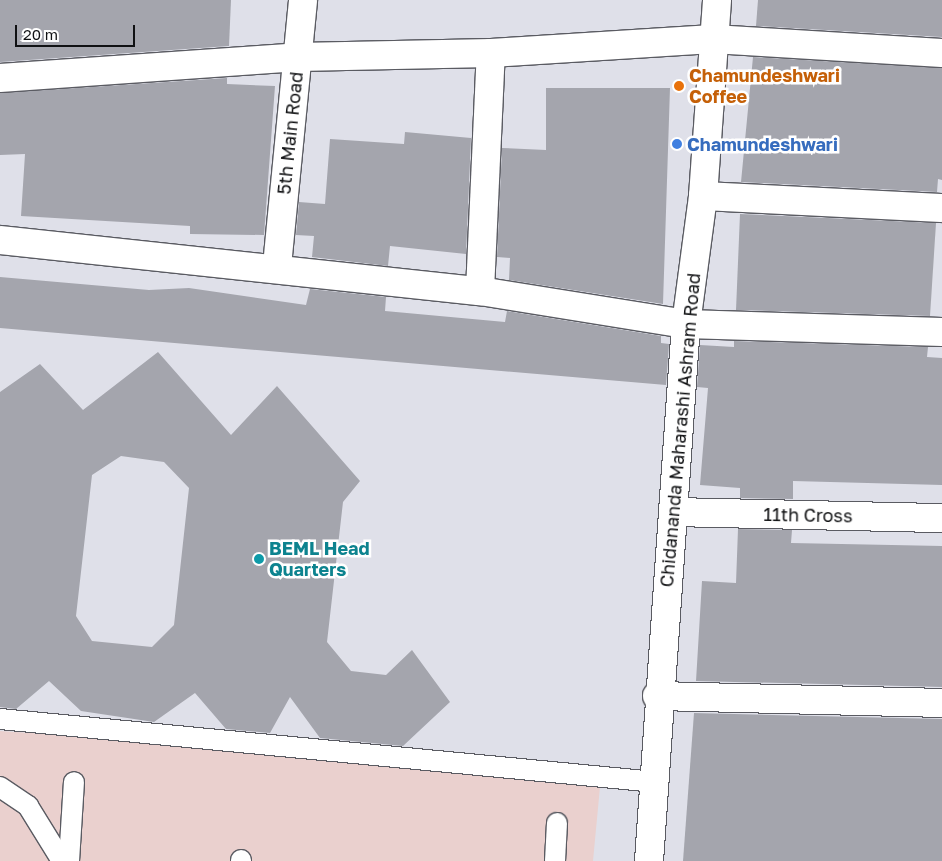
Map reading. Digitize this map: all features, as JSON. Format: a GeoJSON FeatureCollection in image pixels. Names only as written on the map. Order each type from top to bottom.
{"type":"FeatureCollection","features":[{"type":"Feature","properties":{"kind":"street","name":"5th Main Road"},"geometry":{"type":"LineString","coordinates":[[277,266],[303,0]]}},
{"type":"Feature","properties":{"kind":"street","name":"Chidananda Maharashi Ashram Road"},"geometry":{"type":"LineString","coordinates":[[649,861],[655,782],[657,696],[673,512],[686,324],[703,196],[717,0]]}},
{"type":"Feature","properties":{"kind":"street"},"geometry":{"type":"LineString","coordinates":[[0,78],[298,57],[490,53],[713,39],[942,53]]}},
{"type":"Feature","properties":{"kind":"street"},"geometry":{"type":"LineString","coordinates":[[480,290],[490,53]]}},
{"type":"Feature","properties":{"kind":"street"},"geometry":{"type":"LineString","coordinates":[[703,196],[942,208]]}},
{"type":"Feature","properties":{"kind":"street"},"geometry":{"type":"LineString","coordinates":[[0,240],[277,266],[480,290],[686,324],[942,332]]}},
{"type":"Feature","properties":{"kind":"street","name":"11th Cross"},"geometry":{"type":"LineString","coordinates":[[673,512],[942,518]]}},
{"type":"Feature","properties":{"kind":"street"},"geometry":{"type":"LineString","coordinates":[[657,696],[942,703]]}},
{"type":"Feature","properties":{"kind":"lane"},"geometry":{"type":"LineString","coordinates":[[0,719],[655,782]]}},
{"type":"Feature","properties":{"kind":"lane"},"geometry":{"type":"LineString","coordinates":[[69,861],[74,782]]}},
{"type":"Feature","properties":{"kind":"lane"},"geometry":{"type":"LineString","coordinates":[[0,787],[28,806],[62,861]]}},
{"type":"Feature","properties":{"kind":"lane"},"geometry":{"type":"LineString","coordinates":[[555,861],[557,823]]}},
{"type":"Feature","properties":{"kind":"shaded area"},"geometry":{"type":"Polygon","coordinates":[[[0,731],[161,741],[600,787],[593,861],[0,861],[0,731]]]}},
{"type":"Feature","properties":{"kind":"building"},"geometry":{"type":"Polygon","coordinates":[[[0,0],[231,0],[229,46],[0,62],[0,0]]]}},
{"type":"Feature","properties":{"kind":"building"},"geometry":{"type":"Polygon","coordinates":[[[758,0],[942,0],[942,37],[756,26],[758,0]]]}},
{"type":"Feature","properties":{"kind":"building"},"geometry":{"type":"Polygon","coordinates":[[[753,57],[942,68],[942,180],[938,179],[937,192],[741,182],[753,57]]]}},
{"type":"Feature","properties":{"kind":"building"},"geometry":{"type":"Polygon","coordinates":[[[227,78],[227,84],[275,86],[264,235],[190,234],[190,226],[21,216],[25,154],[0,155],[0,93],[227,78]]]}},
{"type":"Feature","properties":{"kind":"building"},"geometry":{"type":"Polygon","coordinates":[[[546,88],[670,88],[663,304],[509,280],[510,258],[497,257],[502,148],[546,150],[546,88]]]}},
{"type":"Feature","properties":{"kind":"building"},"geometry":{"type":"Polygon","coordinates":[[[405,132],[471,138],[466,254],[390,246],[388,266],[312,257],[314,236],[296,235],[299,202],[325,204],[330,139],[404,144],[405,132]]]}},
{"type":"Feature","properties":{"kind":"building"},"geometry":{"type":"Polygon","coordinates":[[[740,214],[936,223],[930,316],[736,310],[740,214]]]}},
{"type":"Feature","properties":{"kind":"building"},"geometry":{"type":"Polygon","coordinates":[[[0,277],[149,290],[189,288],[306,305],[310,289],[386,297],[385,311],[505,322],[507,311],[661,336],[661,343],[669,344],[666,385],[0,328],[0,277]]]}},
{"type":"Feature","properties":{"kind":"building"},"geometry":{"type":"Polygon","coordinates":[[[734,341],[928,347],[927,357],[942,358],[942,485],[793,481],[793,499],[740,498],[740,488],[700,485],[708,388],[697,387],[700,345],[734,347],[734,341]]]}},
{"type":"Feature","properties":{"kind":"building","name":"BEML Head Quarters"},"geometry":{"type":"Polygon","coordinates":[[[158,352],[231,435],[277,386],[360,481],[343,502],[327,642],[351,671],[386,675],[412,650],[450,702],[403,746],[320,738],[290,697],[270,733],[226,729],[195,693],[154,722],[81,711],[49,681],[16,709],[0,707],[0,392],[40,364],[83,410],[158,352]],[[121,456],[92,475],[76,616],[92,641],[152,647],[174,625],[189,488],[164,462],[121,456]]]}},
{"type":"Feature","properties":{"kind":"building"},"geometry":{"type":"Polygon","coordinates":[[[738,529],[792,530],[791,543],[942,546],[942,687],[696,681],[702,581],[736,583],[738,529]]]}},
{"type":"Feature","properties":{"kind":"building"},"geometry":{"type":"Polygon","coordinates":[[[694,713],[942,719],[942,861],[683,861],[694,713]]]}},
{"type":"Feature","properties":{"kind":"place","name":"Chamundeshwari Coffee"},"geometry":{"type":"Point","coordinates":[679,86]}},
{"type":"Feature","properties":{"kind":"place","name":"Chamundeshwari"},"geometry":{"type":"Point","coordinates":[677,144]}},
{"type":"Feature","properties":{"kind":"place","name":"BEML Head Quarters"},"geometry":{"type":"Point","coordinates":[259,559]}}]}
